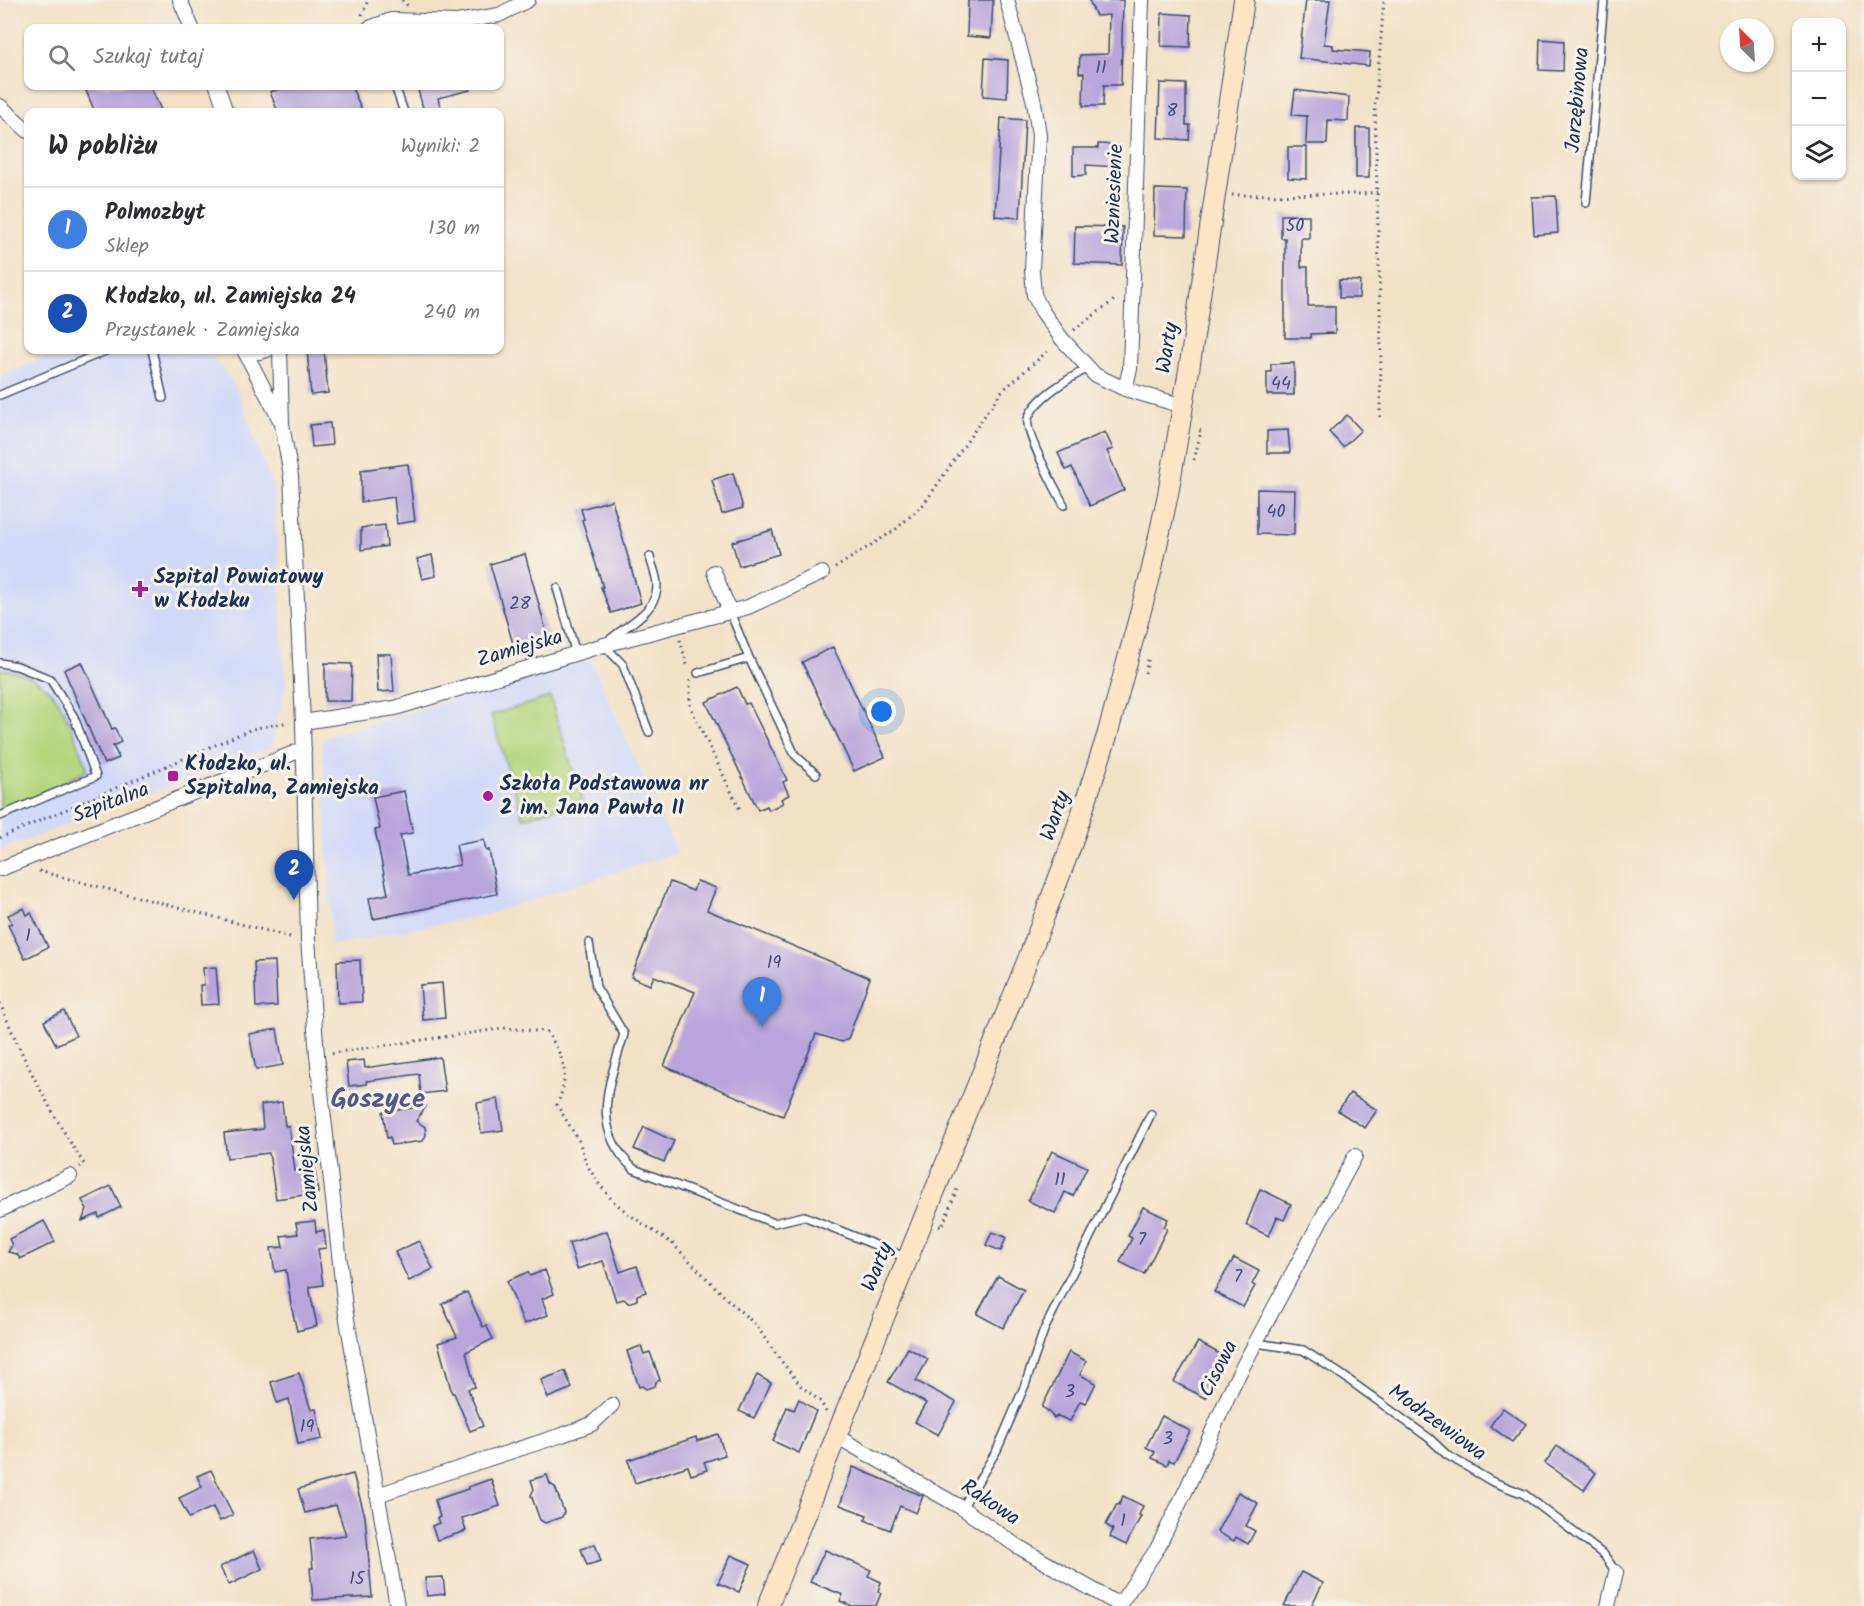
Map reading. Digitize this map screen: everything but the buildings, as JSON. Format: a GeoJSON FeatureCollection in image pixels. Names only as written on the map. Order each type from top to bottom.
{"type":"FeatureCollection","features":[{"type":"Feature","properties":{"kind":"main road","name":"Warty"},"geometry":{"type":"LineString","coordinates":[[768,1606],[1033,948],[1104,748],[1151,573],[1168,494],[1244,0]]}},
{"type":"Feature","properties":{"kind":"street"},"geometry":{"type":"LineString","coordinates":[[180,0],[190,24]]}},
{"type":"Feature","properties":{"kind":"street"},"geometry":{"type":"LineString","coordinates":[[382,24],[392,20],[457,22],[499,15],[528,0]]}},
{"type":"Feature","properties":{"kind":"street"},"geometry":{"type":"LineString","coordinates":[[1007,0],[1034,102],[1039,135],[1032,270],[1034,295],[1041,311],[1062,339],[1088,368],[1106,382],[1183,406]]}},
{"type":"Feature","properties":{"kind":"street","name":"Wzniesienie"},"geometry":{"type":"LineString","coordinates":[[1125,389],[1130,369],[1142,0]]}},
{"type":"Feature","properties":{"kind":"street"},"geometry":{"type":"LineString","coordinates":[[218,90],[225,108]]}},
{"type":"Feature","properties":{"kind":"street"},"geometry":{"type":"LineString","coordinates":[[0,106],[24,127]]}},
{"type":"Feature","properties":{"kind":"street"},"geometry":{"type":"LineString","coordinates":[[247,354],[282,424]]}},
{"type":"Feature","properties":{"kind":"street","name":"Zamiejska"},"geometry":{"type":"LineString","coordinates":[[280,354],[282,424],[291,476],[303,721],[308,939],[317,1055],[345,1308],[397,1606]]}},
{"type":"Feature","properties":{"kind":"street"},"geometry":{"type":"LineString","coordinates":[[714,572],[730,612]]}},
{"type":"Feature","properties":{"kind":"street","name":"Zamiejska"},"geometry":{"type":"LineString","coordinates":[[303,721],[395,708],[604,645],[730,612],[822,573]]}},
{"type":"Feature","properties":{"kind":"street","name":"Szpitalna"},"geometry":{"type":"LineString","coordinates":[[0,869],[304,749]]}},
{"type":"Feature","properties":{"kind":"street","name":"Cisowa"},"geometry":{"type":"LineString","coordinates":[[1122,1601],[1157,1549],[1233,1385],[1355,1156]]}},
{"type":"Feature","properties":{"kind":"street"},"geometry":{"type":"LineString","coordinates":[[0,1210],[70,1176]]}},
{"type":"Feature","properties":{"kind":"street"},"geometry":{"type":"LineString","coordinates":[[377,1495],[592,1424],[612,1405]]}},
{"type":"Feature","properties":{"kind":"street","name":"Rakowa"},"geometry":{"type":"LineString","coordinates":[[836,1436],[962,1508],[1017,1546],[1066,1575],[1114,1602],[1122,1601]]}},
{"type":"Feature","properties":{"kind":"street"},"geometry":{"type":"LineString","coordinates":[[1608,1606],[1616,1572]]}},
{"type":"Feature","properties":{"kind":"lane","name":"Jarzębinowa"},"geometry":{"type":"LineString","coordinates":[[1586,203],[1604,0]]}},
{"type":"Feature","properties":{"kind":"lane"},"geometry":{"type":"LineString","coordinates":[[396,90],[403,108]]}},
{"type":"Feature","properties":{"kind":"lane"},"geometry":{"type":"LineString","coordinates":[[0,395],[98,354]]}},
{"type":"Feature","properties":{"kind":"lane"},"geometry":{"type":"LineString","coordinates":[[153,354],[163,398]]}},
{"type":"Feature","properties":{"kind":"lane"},"geometry":{"type":"LineString","coordinates":[[1064,505],[1028,433],[1028,419],[1040,400],[1064,381],[1088,368]]}},
{"type":"Feature","properties":{"kind":"lane"},"geometry":{"type":"LineString","coordinates":[[649,732],[623,665],[604,645],[611,637],[639,617],[652,603],[657,587],[650,557]]}},
{"type":"Feature","properties":{"kind":"lane"},"geometry":{"type":"LineString","coordinates":[[557,588],[576,654]]}},
{"type":"Feature","properties":{"kind":"lane"},"geometry":{"type":"LineString","coordinates":[[730,612],[795,756],[816,774]]}},
{"type":"Feature","properties":{"kind":"lane"},"geometry":{"type":"LineString","coordinates":[[698,673],[749,658]]}},
{"type":"Feature","properties":{"kind":"lane"},"geometry":{"type":"LineString","coordinates":[[0,663],[17,666],[50,679],[74,717],[96,776],[0,816]]}},
{"type":"Feature","properties":{"kind":"lane"},"geometry":{"type":"LineString","coordinates":[[589,943],[596,987],[624,1034],[611,1081],[606,1116],[612,1144],[621,1158],[634,1169],[774,1223],[804,1216],[908,1258]]}},
{"type":"Feature","properties":{"kind":"lane"},"geometry":{"type":"LineString","coordinates":[[962,1508],[997,1450],[1025,1385],[1044,1330],[1151,1114]]}},
{"type":"Feature","properties":{"kind":"lane","name":"Modrzewiowa"},"geometry":{"type":"LineString","coordinates":[[1256,1343],[1303,1350],[1342,1375],[1429,1438],[1447,1455],[1491,1481],[1524,1494],[1604,1555],[1616,1572]]}},
{"type":"Feature","properties":{"kind":"path"},"geometry":{"type":"LineString","coordinates":[[1380,417],[1381,348],[1375,110],[1384,0]]}},
{"type":"Feature","properties":{"kind":"path"},"geometry":{"type":"LineString","coordinates":[[1215,195],[1377,192]]}},
{"type":"Feature","properties":{"kind":"path"},"geometry":{"type":"LineString","coordinates":[[1090,319],[1127,291],[1133,290]]}},
{"type":"Feature","properties":{"kind":"path"},"geometry":{"type":"LineString","coordinates":[[822,573],[843,565],[895,530],[924,504],[1001,392],[1062,339]]}},
{"type":"Feature","properties":{"kind":"path"},"geometry":{"type":"LineString","coordinates":[[676,627],[690,676],[690,706],[741,812]]}},
{"type":"Feature","properties":{"kind":"path"},"geometry":{"type":"LineString","coordinates":[[0,838],[252,729],[303,721]]}},
{"type":"Feature","properties":{"kind":"path"},"geometry":{"type":"LineString","coordinates":[[23,860],[41,872],[291,938],[308,939]]}},
{"type":"Feature","properties":{"kind":"path"},"geometry":{"type":"LineString","coordinates":[[0,1003],[20,1052],[56,1120],[84,1164],[70,1176]]}},
{"type":"Feature","properties":{"kind":"path"},"geometry":{"type":"LineString","coordinates":[[317,1055],[506,1028],[547,1032],[558,1048],[565,1066],[564,1088],[557,1105],[579,1141],[587,1165],[599,1184],[630,1215],[673,1244],[756,1325],[801,1386],[821,1402],[836,1436]]}},
{"type":"Feature","properties":{"kind":"shaded area","name":"Szpital Powiatowy w Kłodzku"},"geometry":{"type":"Polygon","coordinates":[[[53,354],[210,354],[235,385],[274,491],[286,687],[271,748],[0,850],[0,377],[53,354]]]}},
{"type":"Feature","properties":{"kind":"shaded area","name":"Szkoła Podstawowa nr 2 im. Jana Pawła II"},"geometry":{"type":"Polygon","coordinates":[[[591,660],[677,853],[485,915],[332,945],[322,738],[591,660]]]}},
{"type":"Feature","properties":{"kind":"green space"},"geometry":{"type":"Polygon","coordinates":[[[0,669],[20,673],[36,680],[49,690],[66,716],[87,766],[86,771],[23,803],[0,811],[0,669]]]}},
{"type":"Feature","properties":{"kind":"green space"},"geometry":{"type":"Polygon","coordinates":[[[550,697],[582,800],[523,818],[491,715],[550,697]]]}},
{"type":"Feature","properties":{"kind":"place","name":"Szpital Powiatowy w Kłodzku"},"geometry":{"type":"Point","coordinates":[140,589]}},
{"type":"Feature","properties":{"kind":"place","name":"Kłodzko, ul. Szpitalna, Zamiejska"},"geometry":{"type":"Point","coordinates":[173,776]}},
{"type":"Feature","properties":{"kind":"place","name":"Szkoła Podstawowa nr 2 im. Jana Pawła II"},"geometry":{"type":"Point","coordinates":[488,796]}},
{"type":"Feature","properties":{"kind":"place","name":"Kłodzko, ul. Zamiejska 24"},"geometry":{"type":"Point","coordinates":[294,900]}},
{"type":"Feature","properties":{"kind":"place","name":"Polmozbyt"},"geometry":{"type":"Point","coordinates":[762,1027]}},
{"type":"Feature","properties":{"kind":"district","name":"Goszyce"},"geometry":{"type":"Point","coordinates":[378,1099]}}]}
